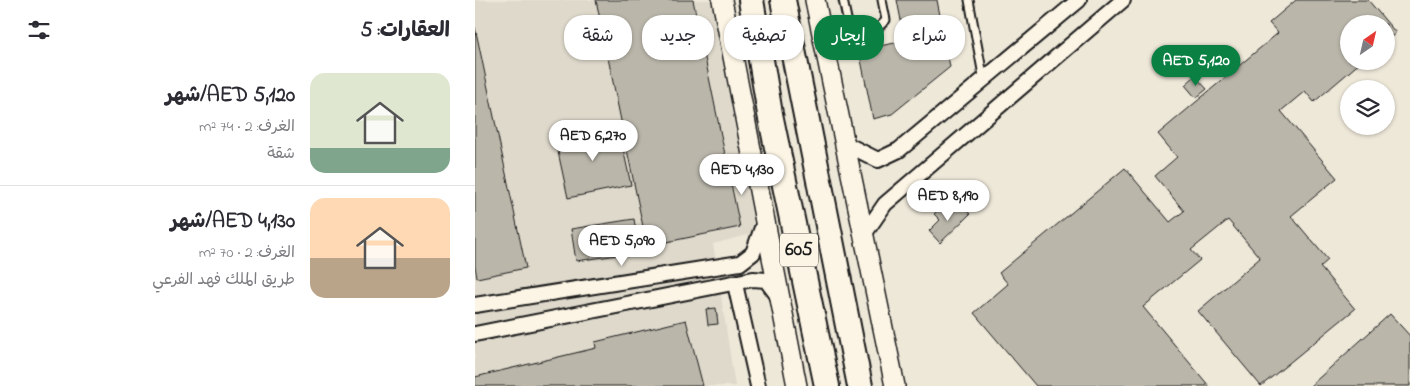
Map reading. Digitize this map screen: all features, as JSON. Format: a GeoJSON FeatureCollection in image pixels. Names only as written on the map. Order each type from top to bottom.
{"type":"FeatureCollection","features":[{"type":"Feature","properties":{"kind":"highway"},"geometry":{"type":"LineString","coordinates":[[740,0],[770,114]]}},
{"type":"Feature","properties":{"kind":"highway","name":"605"},"geometry":{"type":"LineString","coordinates":[[751,0],[770,114],[827,386]]}},
{"type":"Feature","properties":{"kind":"highway","name":"605"},"geometry":{"type":"LineString","coordinates":[[783,0],[786,15]]}},
{"type":"Feature","properties":{"kind":"highway"},"geometry":{"type":"LineString","coordinates":[[787,0],[788,15]]}},
{"type":"Feature","properties":{"kind":"highway","name":"605"},"geometry":{"type":"LineString","coordinates":[[795,60],[860,386]]}},
{"type":"Feature","properties":{"kind":"main road"},"geometry":{"type":"LineString","coordinates":[[723,0],[764,222],[797,386]]}},
{"type":"Feature","properties":{"kind":"main road"},"geometry":{"type":"LineString","coordinates":[[815,0],[818,15]]}},
{"type":"Feature","properties":{"kind":"main road"},"geometry":{"type":"LineString","coordinates":[[827,60],[895,386]]}},
{"type":"Feature","properties":{"kind":"street"},"geometry":{"type":"LineString","coordinates":[[844,143],[879,160],[899,150],[1079,0]]}},
{"type":"Feature","properties":{"kind":"street"},"geometry":{"type":"LineString","coordinates":[[863,236],[885,204],[1123,0]]}},
{"type":"Feature","properties":{"kind":"street"},"geometry":{"type":"LineString","coordinates":[[475,306],[740,263],[753,253],[764,222]]}},
{"type":"Feature","properties":{"kind":"street"},"geometry":{"type":"LineString","coordinates":[[475,334],[753,279],[766,280],[780,298]]}},
{"type":"Feature","properties":{"kind":"street"},"geometry":{"type":"LineString","coordinates":[[735,284],[758,386]]}},
{"type":"Feature","properties":{"kind":"lane"},"geometry":{"type":"LineString","coordinates":[[843,0],[846,15]]}},
{"type":"Feature","properties":{"kind":"lane"},"geometry":{"type":"LineString","coordinates":[[882,0],[886,20],[884,23]]}},
{"type":"Feature","properties":{"kind":"lane"},"geometry":{"type":"LineString","coordinates":[[969,0],[984,81]]}},
{"type":"Feature","properties":{"kind":"shaded area"},"geometry":{"type":"Polygon","coordinates":[[[475,0],[711,0],[755,211],[751,234],[713,244],[735,386],[475,386],[475,0]]]}},
{"type":"Feature","properties":{"kind":"building"},"geometry":{"type":"Polygon","coordinates":[[[596,0],[693,0],[696,15],[642,15],[642,60],[705,60],[740,227],[647,246],[608,60],[632,60],[632,15],[599,15],[596,0]]]}},
{"type":"Feature","properties":{"kind":"building"},"geometry":{"type":"Polygon","coordinates":[[[897,0],[937,0],[940,15],[900,15],[897,0]]]}},
{"type":"Feature","properties":{"kind":"building"},"geometry":{"type":"Polygon","coordinates":[[[1296,0],[1368,0],[1381,15],[1340,15],[1340,70],[1351,70],[1314,102],[1305,91],[1281,111],[1337,178],[1291,216],[1328,260],[1320,267],[1355,309],[1261,386],[1198,311],[1260,258],[1228,220],[1191,250],[1200,260],[1143,307],[1209,386],[1036,386],[974,313],[1008,284],[999,273],[1125,168],[1170,222],[1184,211],[1155,176],[1177,157],[1158,134],[1278,33],[1269,23],[1296,0]]]}},
{"type":"Feature","properties":{"kind":"building"},"geometry":{"type":"Polygon","coordinates":[[[475,27],[526,268],[477,278],[475,266],[475,27]]]}},
{"type":"Feature","properties":{"kind":"building"},"geometry":{"type":"Polygon","coordinates":[[[894,43],[894,60],[949,60],[950,67],[892,114],[873,119],[861,60],[884,60],[884,45],[894,43]]]}},
{"type":"Feature","properties":{"kind":"building"},"geometry":{"type":"Polygon","coordinates":[[[1217,55],[1230,68],[1223,75],[1210,63],[1217,55]]]}},
{"type":"Feature","properties":{"kind":"building"},"geometry":{"type":"Polygon","coordinates":[[[1195,76],[1207,89],[1196,98],[1185,85],[1195,76]]]}},
{"type":"Feature","properties":{"kind":"building"},"geometry":{"type":"Polygon","coordinates":[[[618,125],[631,185],[568,198],[555,138],[618,125]]]}},
{"type":"Feature","properties":{"kind":"building"},"geometry":{"type":"Polygon","coordinates":[[[961,204],[970,214],[940,243],[929,231],[940,220],[934,214],[942,206],[950,214],[961,204]]]}},
{"type":"Feature","properties":{"kind":"building"},"geometry":{"type":"Polygon","coordinates":[[[634,219],[639,252],[576,261],[571,229],[634,219]]]}},
{"type":"Feature","properties":{"kind":"building"},"geometry":{"type":"Polygon","coordinates":[[[716,308],[718,324],[708,325],[706,309],[716,308]]]}},
{"type":"Feature","properties":{"kind":"building"},"geometry":{"type":"Polygon","coordinates":[[[1390,314],[1410,336],[1410,386],[1310,386],[1390,314]]]}},
{"type":"Feature","properties":{"kind":"building"},"geometry":{"type":"Polygon","coordinates":[[[686,320],[703,386],[475,386],[475,377],[596,348],[595,342],[686,320]]]}}]}
